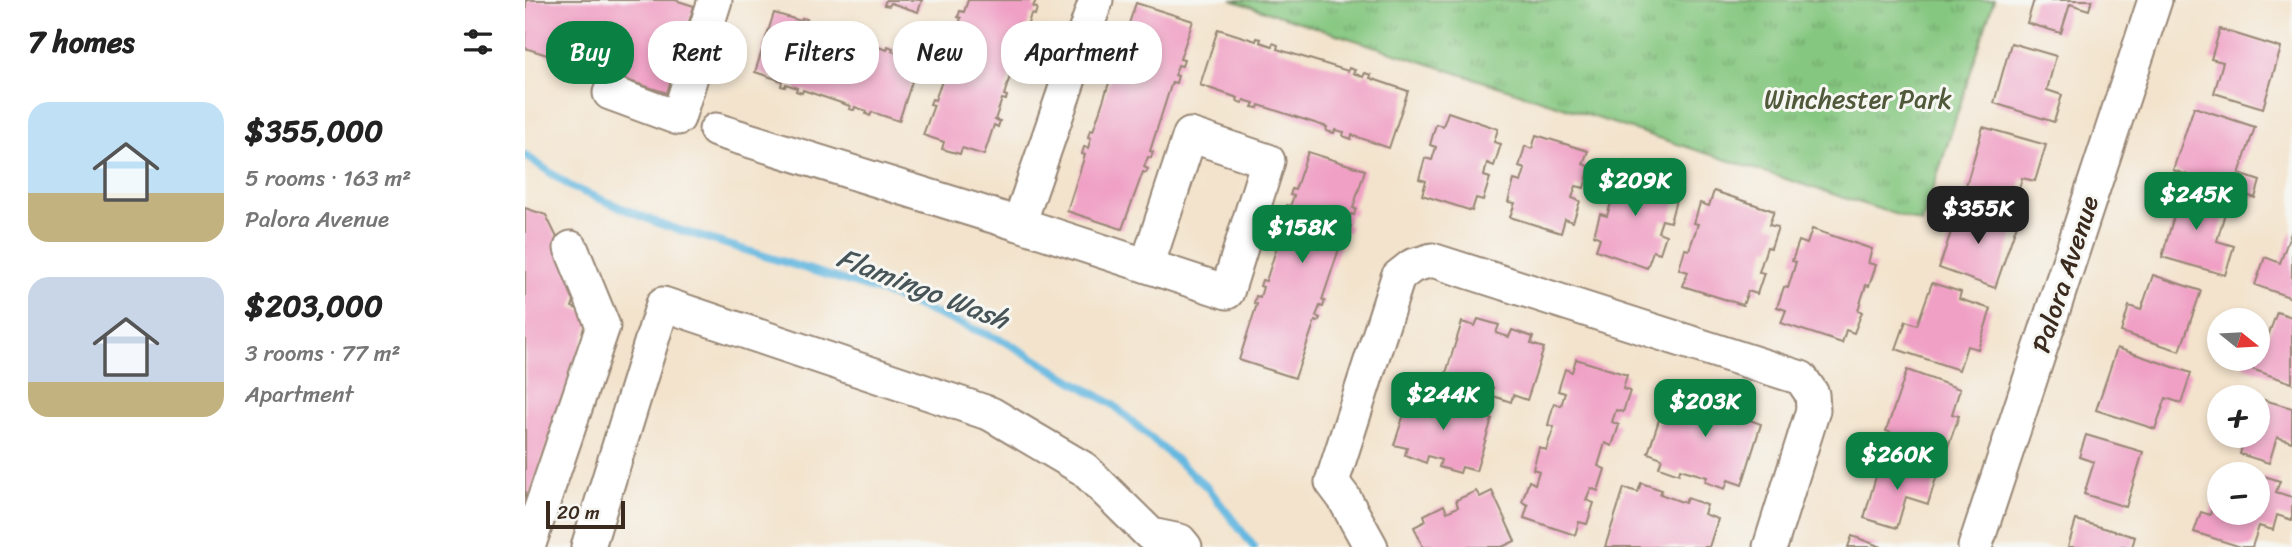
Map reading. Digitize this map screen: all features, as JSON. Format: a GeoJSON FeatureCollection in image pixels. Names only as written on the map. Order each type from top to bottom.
{"type":"FeatureCollection","features":[{"type":"Feature","properties":{"kind":"street"},"geometry":{"type":"LineString","coordinates":[[610,93],[678,118],[715,0]]}},
{"type":"Feature","properties":{"kind":"street"},"geometry":{"type":"LineString","coordinates":[[1019,224],[1096,0]]}},
{"type":"Feature","properties":{"kind":"street","name":"Palora Avenue"},"geometry":{"type":"LineString","coordinates":[[1975,547],[2155,0]]}},
{"type":"Feature","properties":{"kind":"street"},"geometry":{"type":"LineString","coordinates":[[716,130],[1227,292],[1268,161],[1190,135],[1147,266]]}},
{"type":"Feature","properties":{"kind":"street"},"geometry":{"type":"LineString","coordinates":[[528,547],[603,326],[571,248]]}},
{"type":"Feature","properties":{"kind":"street"},"geometry":{"type":"LineString","coordinates":[[1371,547],[1332,482],[1398,277],[1412,266],[1431,260],[1801,378],[1812,394],[1814,410],[1770,547]]}},
{"type":"Feature","properties":{"kind":"street"},"geometry":{"type":"LineString","coordinates":[[588,547],[663,304],[991,414],[1084,469],[1151,535],[1180,541],[1185,547]]}},
{"type":"Feature","properties":{"kind":"green space","name":"Winchester Park"},"geometry":{"type":"Polygon","coordinates":[[[1231,0],[1994,0],[1922,223],[1231,0]]]}},
{"type":"Feature","properties":{"kind":"building"},"geometry":{"type":"Polygon","coordinates":[[[526,0],[675,0],[694,6],[689,21],[648,21],[648,84],[670,84],[667,93],[634,83],[634,21],[546,21],[546,55],[525,48],[526,0]]]}},
{"type":"Feature","properties":{"kind":"building"},"geometry":{"type":"Polygon","coordinates":[[[886,0],[922,0],[918,12],[891,3],[889,6],[884,5],[886,0]]]}},
{"type":"Feature","properties":{"kind":"building"},"geometry":{"type":"Polygon","coordinates":[[[968,0],[1036,0],[1033,7],[1037,8],[1035,15],[1031,14],[1029,21],[1001,21],[1001,84],[1007,84],[1004,95],[1007,96],[1006,100],[1002,99],[995,120],[1000,121],[998,127],[994,125],[984,155],[962,148],[960,154],[942,149],[944,142],[923,135],[934,105],[930,104],[932,99],[935,100],[941,84],[987,84],[987,21],[960,21],[960,11],[964,12],[968,0]]]}},
{"type":"Feature","properties":{"kind":"building"},"geometry":{"type":"Polygon","coordinates":[[[2034,0],[2092,0],[2089,10],[2070,4],[2061,33],[2027,23],[2034,0]]]}},
{"type":"Feature","properties":{"kind":"building"},"geometry":{"type":"Polygon","coordinates":[[[1136,3],[1193,21],[1180,59],[1184,60],[1182,66],[1178,65],[1176,83],[1172,82],[1150,151],[1153,152],[1151,158],[1148,157],[1144,167],[1148,169],[1146,173],[1143,172],[1122,229],[1067,211],[1085,155],[1082,154],[1084,147],[1088,148],[1090,130],[1093,131],[1109,84],[1162,84],[1162,21],[1130,21],[1136,3]]]}},
{"type":"Feature","properties":{"kind":"building"},"geometry":{"type":"Polygon","coordinates":[[[774,13],[801,21],[771,21],[774,13]]]}},
{"type":"Feature","properties":{"kind":"building"},"geometry":{"type":"Polygon","coordinates":[[[1218,29],[1256,41],[1257,38],[1261,39],[1260,42],[1278,45],[1277,49],[1348,71],[1349,68],[1363,77],[1365,73],[1371,75],[1370,78],[1408,91],[1389,148],[1352,135],[1351,139],[1343,136],[1344,132],[1326,131],[1327,127],[1259,105],[1258,108],[1252,107],[1254,103],[1244,100],[1242,103],[1237,101],[1238,98],[1200,85],[1218,29]]]}},
{"type":"Feature","properties":{"kind":"building"},"geometry":{"type":"Polygon","coordinates":[[[2220,29],[2281,48],[2263,108],[2214,93],[2223,62],[2211,59],[2220,29]]]}},
{"type":"Feature","properties":{"kind":"building"},"geometry":{"type":"Polygon","coordinates":[[[2011,43],[2056,56],[2047,90],[2062,95],[2054,122],[1994,103],[2011,43]]]}},
{"type":"Feature","properties":{"kind":"building"},"geometry":{"type":"Polygon","coordinates":[[[888,46],[893,48],[893,84],[911,84],[899,121],[872,112],[870,116],[866,114],[867,111],[855,107],[854,110],[849,109],[850,106],[803,90],[802,93],[796,91],[797,88],[786,84],[879,84],[879,47],[887,50],[888,46]]]}},
{"type":"Feature","properties":{"kind":"building"},"geometry":{"type":"Polygon","coordinates":[[[761,53],[761,74],[755,72],[761,53]]]}},
{"type":"Feature","properties":{"kind":"building"},"geometry":{"type":"Polygon","coordinates":[[[2194,107],[2255,127],[2239,174],[2260,181],[2255,198],[2173,170],[2194,107]]]}},
{"type":"Feature","properties":{"kind":"building"},"geometry":{"type":"Polygon","coordinates":[[[1448,112],[1498,129],[1494,142],[1501,144],[1494,166],[1487,163],[1484,176],[1490,178],[1483,200],[1476,198],[1472,211],[1422,195],[1426,181],[1419,179],[1425,158],[1432,160],[1436,147],[1430,145],[1436,124],[1443,126],[1448,112]]]}},
{"type":"Feature","properties":{"kind":"building"},"geometry":{"type":"Polygon","coordinates":[[[1983,127],[2046,145],[2035,181],[2022,178],[2015,204],[1965,189],[1983,127]]]}},
{"type":"Feature","properties":{"kind":"building"},"geometry":{"type":"Polygon","coordinates":[[[1536,135],[1588,151],[1583,164],[1590,167],[1584,188],[1576,186],[1572,198],[1580,201],[1573,222],[1565,219],[1561,233],[1510,217],[1515,203],[1508,202],[1514,180],[1521,182],[1525,169],[1519,167],[1525,146],[1532,149],[1536,135]]]}},
{"type":"Feature","properties":{"kind":"building"},"geometry":{"type":"Polygon","coordinates":[[[1308,152],[1365,170],[1353,208],[1356,209],[1347,225],[1351,226],[1348,233],[1345,231],[1322,300],[1325,301],[1323,307],[1320,306],[1316,316],[1320,318],[1318,322],[1315,321],[1295,378],[1239,360],[1257,304],[1254,303],[1256,296],[1260,297],[1262,280],[1266,281],[1288,212],[1285,210],[1294,196],[1290,195],[1292,189],[1295,190],[1308,152]]]}},
{"type":"Feature","properties":{"kind":"building"},"geometry":{"type":"Polygon","coordinates":[[[1622,169],[1673,185],[1669,198],[1676,200],[1670,222],[1662,220],[1658,232],[1666,235],[1660,253],[1653,251],[1647,268],[1596,250],[1600,238],[1594,235],[1600,214],[1607,216],[1611,203],[1604,201],[1611,179],[1617,182],[1622,169]]]}},
{"type":"Feature","properties":{"kind":"building"},"geometry":{"type":"Polygon","coordinates":[[[2168,188],[2227,206],[2217,241],[2234,246],[2225,275],[2162,257],[2174,216],[2161,212],[2168,188]]]}},
{"type":"Feature","properties":{"kind":"building"},"geometry":{"type":"Polygon","coordinates":[[[1714,191],[1774,211],[1769,225],[1778,227],[1771,248],[1767,247],[1759,272],[1764,273],[1757,294],[1748,291],[1743,305],[1683,286],[1688,272],[1679,269],[1685,249],[1689,250],[1698,224],[1694,223],[1700,203],[1709,206],[1714,191]]]}},
{"type":"Feature","properties":{"kind":"building"},"geometry":{"type":"Polygon","coordinates":[[[1960,205],[2017,224],[1995,288],[1939,268],[1960,205]]]}},
{"type":"Feature","properties":{"kind":"building"},"geometry":{"type":"Polygon","coordinates":[[[525,208],[546,215],[580,285],[572,307],[592,314],[525,511],[525,208]]]}},
{"type":"Feature","properties":{"kind":"building"},"geometry":{"type":"Polygon","coordinates":[[[1812,229],[1872,249],[1868,263],[1876,265],[1858,310],[1862,312],[1854,333],[1846,330],[1842,343],[1781,323],[1786,310],[1777,307],[1784,287],[1788,288],[1796,262],[1792,261],[1799,241],[1807,244],[1812,229]]]}},
{"type":"Feature","properties":{"kind":"building"},"geometry":{"type":"Polygon","coordinates":[[[2292,230],[2292,298],[2255,285],[2265,257],[2280,263],[2292,230]]]}},
{"type":"Feature","properties":{"kind":"building"},"geometry":{"type":"Polygon","coordinates":[[[2153,275],[2201,291],[2180,351],[2121,332],[2129,306],[2141,310],[2153,275]]]}},
{"type":"Feature","properties":{"kind":"building"},"geometry":{"type":"Polygon","coordinates":[[[1932,283],[1961,292],[1959,299],[1991,309],[1978,349],[1967,346],[1959,370],[1896,349],[1906,321],[1917,325],[1932,283]]]}},
{"type":"Feature","properties":{"kind":"building"},"geometry":{"type":"Polygon","coordinates":[[[2277,312],[2292,317],[2292,383],[2257,371],[2270,371],[2270,331],[2277,312]]]}},
{"type":"Feature","properties":{"kind":"building"},"geometry":{"type":"Polygon","coordinates":[[[1478,319],[1499,325],[1496,333],[1509,337],[1512,330],[1533,337],[1531,344],[1544,348],[1527,400],[1513,395],[1511,402],[1490,395],[1493,388],[1480,384],[1477,391],[1457,384],[1459,377],[1446,373],[1462,322],[1475,326],[1478,319]]]}},
{"type":"Feature","properties":{"kind":"building"},"geometry":{"type":"Polygon","coordinates":[[[2117,348],[2191,373],[2181,403],[2166,398],[2155,429],[2096,410],[2117,348]]]}},
{"type":"Feature","properties":{"kind":"building"},"geometry":{"type":"Polygon","coordinates":[[[1576,359],[1627,375],[1623,389],[1630,391],[1623,412],[1616,410],[1612,422],[1619,425],[1612,446],[1605,443],[1598,466],[1605,469],[1598,491],[1591,488],[1586,500],[1594,503],[1587,524],[1579,522],[1575,535],[1524,518],[1528,505],[1522,502],[1529,481],[1535,484],[1539,471],[1533,469],[1539,447],[1546,450],[1554,427],[1548,425],[1554,403],[1561,406],[1565,393],[1558,391],[1565,369],[1572,372],[1576,359]]]}},
{"type":"Feature","properties":{"kind":"building"},"geometry":{"type":"Polygon","coordinates":[[[1907,370],[1960,389],[1952,414],[1959,416],[1946,452],[1886,431],[1907,370]]]}},
{"type":"Feature","properties":{"kind":"building"},"geometry":{"type":"Polygon","coordinates":[[[1684,389],[1705,396],[1704,400],[1751,411],[1747,419],[1761,424],[1742,485],[1728,480],[1725,489],[1705,482],[1707,477],[1680,469],[1679,474],[1659,467],[1662,458],[1648,453],[1668,393],[1681,398],[1684,389]]]}},
{"type":"Feature","properties":{"kind":"building"},"geometry":{"type":"Polygon","coordinates":[[[1426,390],[1447,397],[1445,404],[1458,408],[1460,401],[1482,408],[1479,416],[1492,419],[1476,471],[1462,467],[1460,473],[1439,467],[1441,460],[1428,456],[1426,463],[1405,455],[1407,448],[1394,445],[1411,393],[1423,397],[1426,390]]]}},
{"type":"Feature","properties":{"kind":"building"},"geometry":{"type":"Polygon","coordinates":[[[2270,402],[2292,408],[2292,442],[2277,437],[2269,462],[2240,454],[2242,448],[2270,448],[2270,402]]]}},
{"type":"Feature","properties":{"kind":"building"},"geometry":{"type":"Polygon","coordinates":[[[2086,435],[2143,452],[2126,507],[2084,494],[2094,462],[2079,457],[2086,435]]]}},
{"type":"Feature","properties":{"kind":"building"},"geometry":{"type":"Polygon","coordinates":[[[1881,459],[1937,475],[1928,504],[1906,497],[1897,528],[1864,518],[1881,459]]]}},
{"type":"Feature","properties":{"kind":"building"},"geometry":{"type":"Polygon","coordinates":[[[2270,478],[2280,481],[2276,492],[2292,497],[2292,520],[2277,515],[2273,530],[2259,526],[2252,547],[2241,547],[2194,532],[2201,512],[2207,514],[2207,525],[2270,525],[2270,478]]]}},
{"type":"Feature","properties":{"kind":"building"},"geometry":{"type":"Polygon","coordinates":[[[1641,483],[1662,490],[1660,494],[1685,503],[1687,498],[1707,505],[1704,514],[1718,519],[1709,547],[1605,547],[1624,488],[1638,492],[1641,483]]]}},
{"type":"Feature","properties":{"kind":"building"},"geometry":{"type":"Polygon","coordinates":[[[1476,491],[1480,497],[1492,491],[1515,541],[1502,547],[1423,547],[1414,527],[1426,521],[1424,515],[1444,505],[1447,512],[1458,507],[1456,500],[1476,491]]]}},
{"type":"Feature","properties":{"kind":"building"},"geometry":{"type":"Polygon","coordinates":[[[2076,520],[2135,537],[2132,547],[2068,547],[2076,520]]]}},
{"type":"Feature","properties":{"kind":"building"},"geometry":{"type":"Polygon","coordinates":[[[1852,536],[1882,547],[1848,547],[1852,536]]]}},
{"type":"Feature","properties":{"kind":"waterway","name":"Flamingo Wash"},"geometry":{"type":"LineString","coordinates":[[525,155],[571,187],[663,225],[879,291],[1006,342],[1112,404],[1207,487],[1254,547]]}}]}
